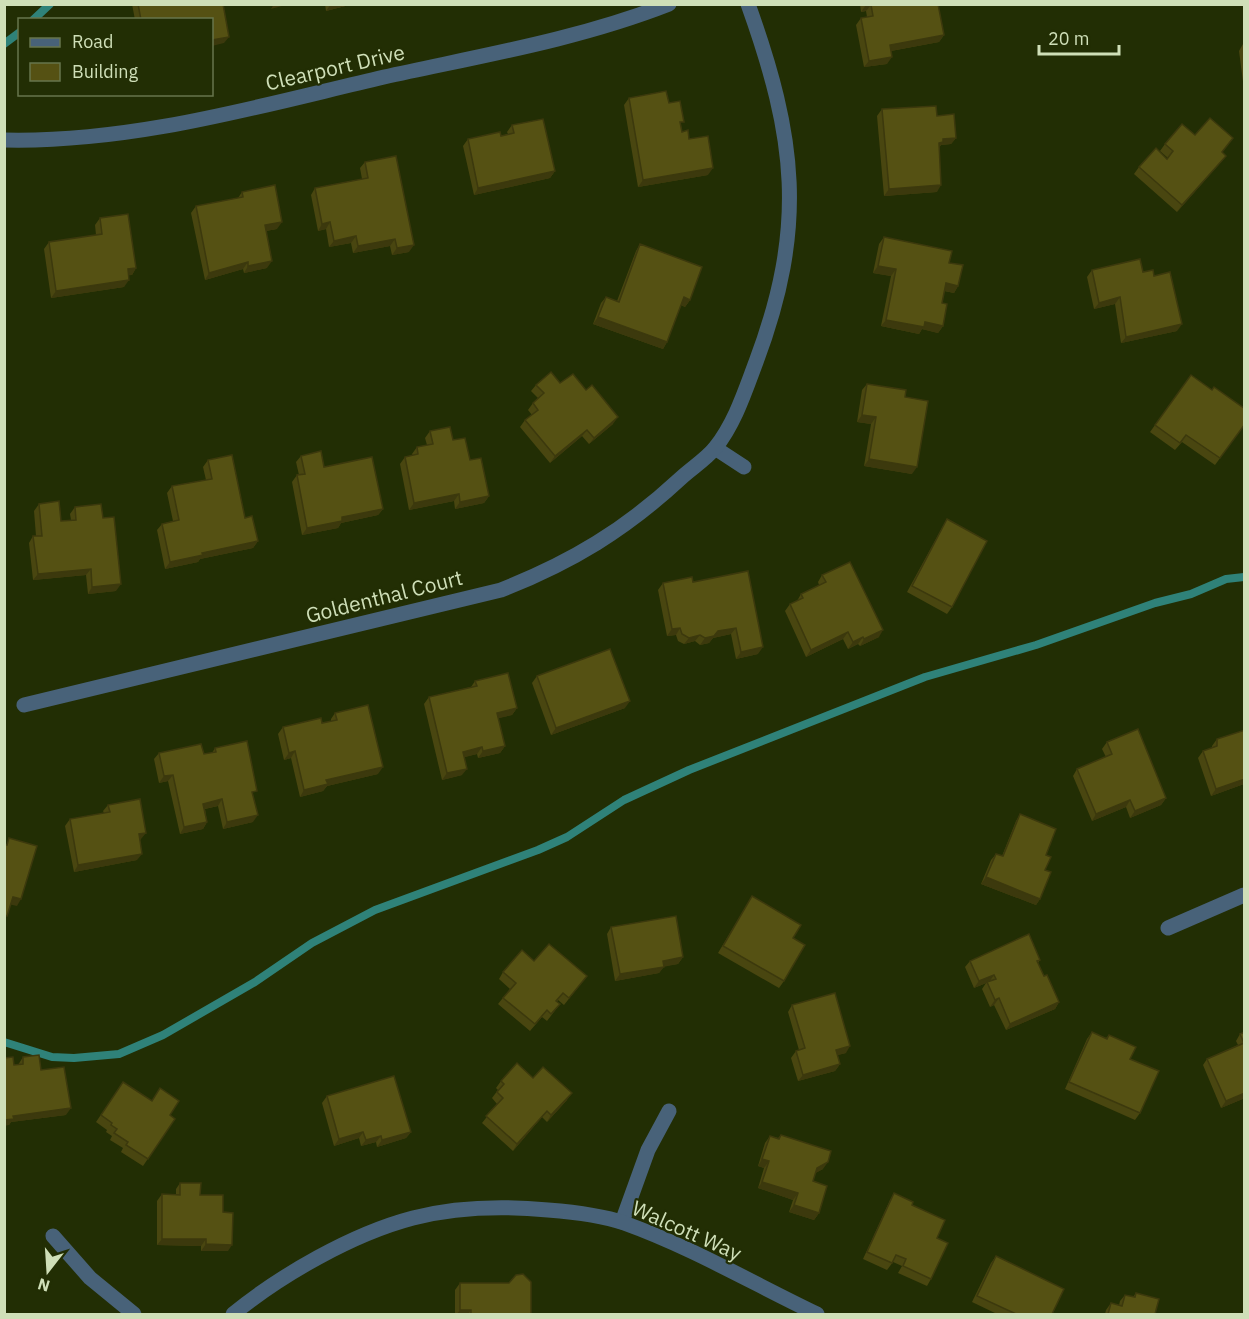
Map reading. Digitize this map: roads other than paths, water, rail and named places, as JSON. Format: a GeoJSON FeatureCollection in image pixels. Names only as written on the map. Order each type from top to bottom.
{"type":"FeatureCollection","features":[{"type":"Feature","properties":{"kind":"street","name":"Clearport Drive"},"geometry":{"type":"LineString","coordinates":[[4,140],[54,141],[109,136],[195,120],[590,31],[669,4]]}},
{"type":"Feature","properties":{"kind":"street","name":"Goldenthal Court"},"geometry":{"type":"LineString","coordinates":[[24,705],[501,590],[552,570],[593,547],[666,492],[715,448],[738,410],[765,336],[781,279],[788,234],[789,165],[783,118],[775,82],[748,4]]}},
{"type":"Feature","properties":{"kind":"street"},"geometry":{"type":"LineString","coordinates":[[715,448],[744,467]]}},
{"type":"Feature","properties":{"kind":"street"},"geometry":{"type":"LineString","coordinates":[[1168,928],[1245,895]]}},
{"type":"Feature","properties":{"kind":"street"},"geometry":{"type":"LineString","coordinates":[[622,1222],[648,1150],[669,1111]]}},
{"type":"Feature","properties":{"kind":"street","name":"Walcott Way"},"geometry":{"type":"LineString","coordinates":[[233,1314],[252,1299],[352,1241],[412,1218],[484,1208],[570,1211],[622,1222],[817,1314]]}},
{"type":"Feature","properties":{"kind":"street"},"geometry":{"type":"LineString","coordinates":[[53,1236],[90,1278],[134,1314]]}},
{"type":"Feature","properties":{"kind":"waterway"},"geometry":{"type":"LineString","coordinates":[[35,18],[50,4]]}},
{"type":"Feature","properties":{"kind":"waterway"},"geometry":{"type":"LineString","coordinates":[[4,44],[18,34]]}},
{"type":"Feature","properties":{"kind":"waterway"},"geometry":{"type":"LineString","coordinates":[[4,1042],[52,1057],[74,1058],[119,1054],[163,1035],[255,982],[312,943],[375,910],[538,850],[567,837],[624,800],[689,770],[925,677],[1036,645],[1155,603],[1191,594],[1226,579],[1244,577]]}}]}
